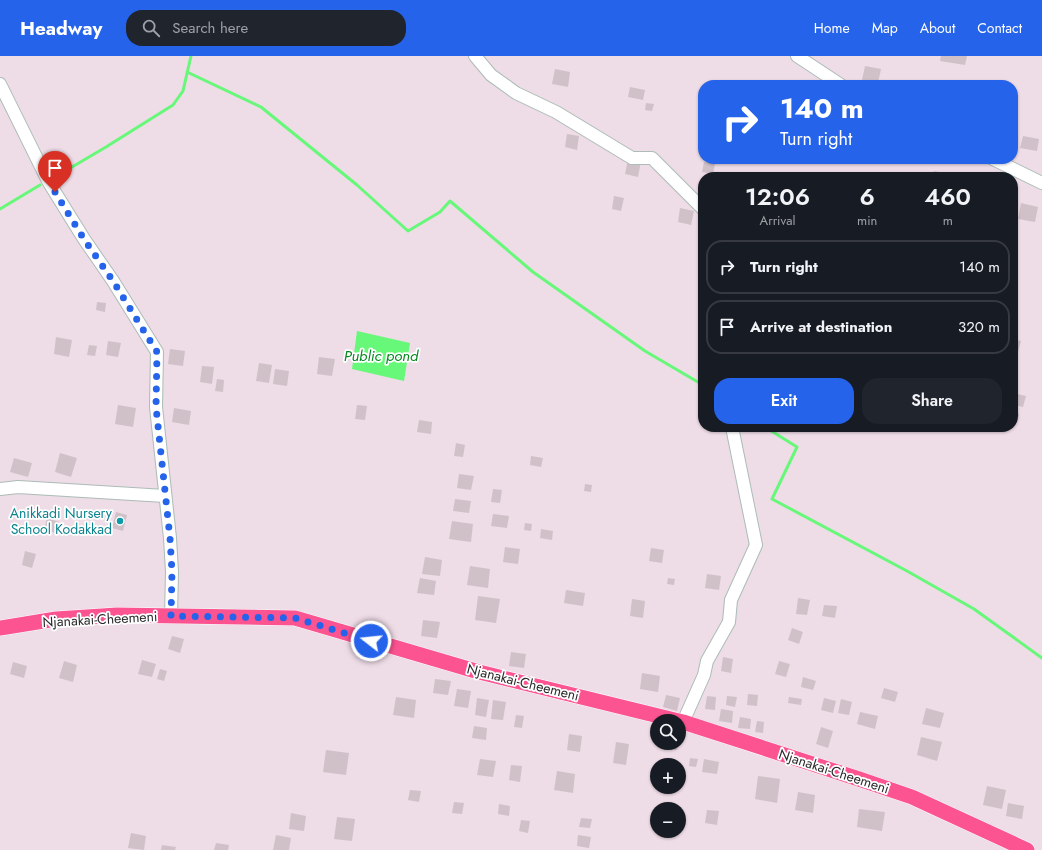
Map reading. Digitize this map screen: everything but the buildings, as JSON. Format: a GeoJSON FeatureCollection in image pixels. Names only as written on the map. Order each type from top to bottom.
{"type":"FeatureCollection","features":[{"type":"Feature","properties":{"kind":"main road","name":"Njanakai-Cheemeni"},"geometry":{"type":"LineString","coordinates":[[0,628],[72,618],[117,615],[295,618],[479,672],[650,714]]}},
{"type":"Feature","properties":{"kind":"main road","name":"Njanakai-Cheemeni"},"geometry":{"type":"LineString","coordinates":[[686,723],[859,778],[912,797],[1027,850]]}},
{"type":"Feature","properties":{"kind":"street"},"geometry":{"type":"LineString","coordinates":[[475,56],[491,75],[516,93],[556,112],[632,158],[652,158],[698,204]]}},
{"type":"Feature","properties":{"kind":"street"},"geometry":{"type":"LineString","coordinates":[[797,56],[833,80]]}},
{"type":"Feature","properties":{"kind":"street"},"geometry":{"type":"LineString","coordinates":[[0,84],[48,181],[157,352],[156,407],[171,552],[171,616]]}},
{"type":"Feature","properties":{"kind":"street"},"geometry":{"type":"LineString","coordinates":[[1003,164],[1042,183]]}},
{"type":"Feature","properties":{"kind":"street"},"geometry":{"type":"LineString","coordinates":[[686,715],[704,675],[708,661],[729,622],[731,600],[756,545],[733,432]]}},
{"type":"Feature","properties":{"kind":"street"},"geometry":{"type":"LineString","coordinates":[[0,489],[25,487],[165,496]]}},
{"type":"Feature","properties":{"kind":"water","name":"Public pond"},"geometry":{"type":"Polygon","coordinates":[[[357,331],[410,343],[404,381],[352,369],[357,331]]]}},
{"type":"Feature","properties":{"kind":"waterway"},"geometry":{"type":"LineString","coordinates":[[55,177],[173,105],[183,91],[191,56]]}},
{"type":"Feature","properties":{"kind":"waterway"},"geometry":{"type":"LineString","coordinates":[[187,72],[261,107],[357,185],[408,231],[440,212],[450,201],[533,272],[645,351],[698,382]]}},
{"type":"Feature","properties":{"kind":"waterway"},"geometry":{"type":"LineString","coordinates":[[0,209],[40,185]]}},
{"type":"Feature","properties":{"kind":"waterway"},"geometry":{"type":"LineString","coordinates":[[773,432],[797,447],[772,499],[907,571],[974,609],[1042,658]]}},
{"type":"Feature","properties":{"kind":"place","name":"Anikkadi Nursery School Kodakkad"},"geometry":{"type":"Point","coordinates":[120,521]}},
{"type":"Feature","properties":{"kind":"route"},"geometry":{"type":"LineString","coordinates":[[55,192],[157,352],[156,407],[170,538],[172,572],[171,616],[295,618],[371,641]]}}]}
